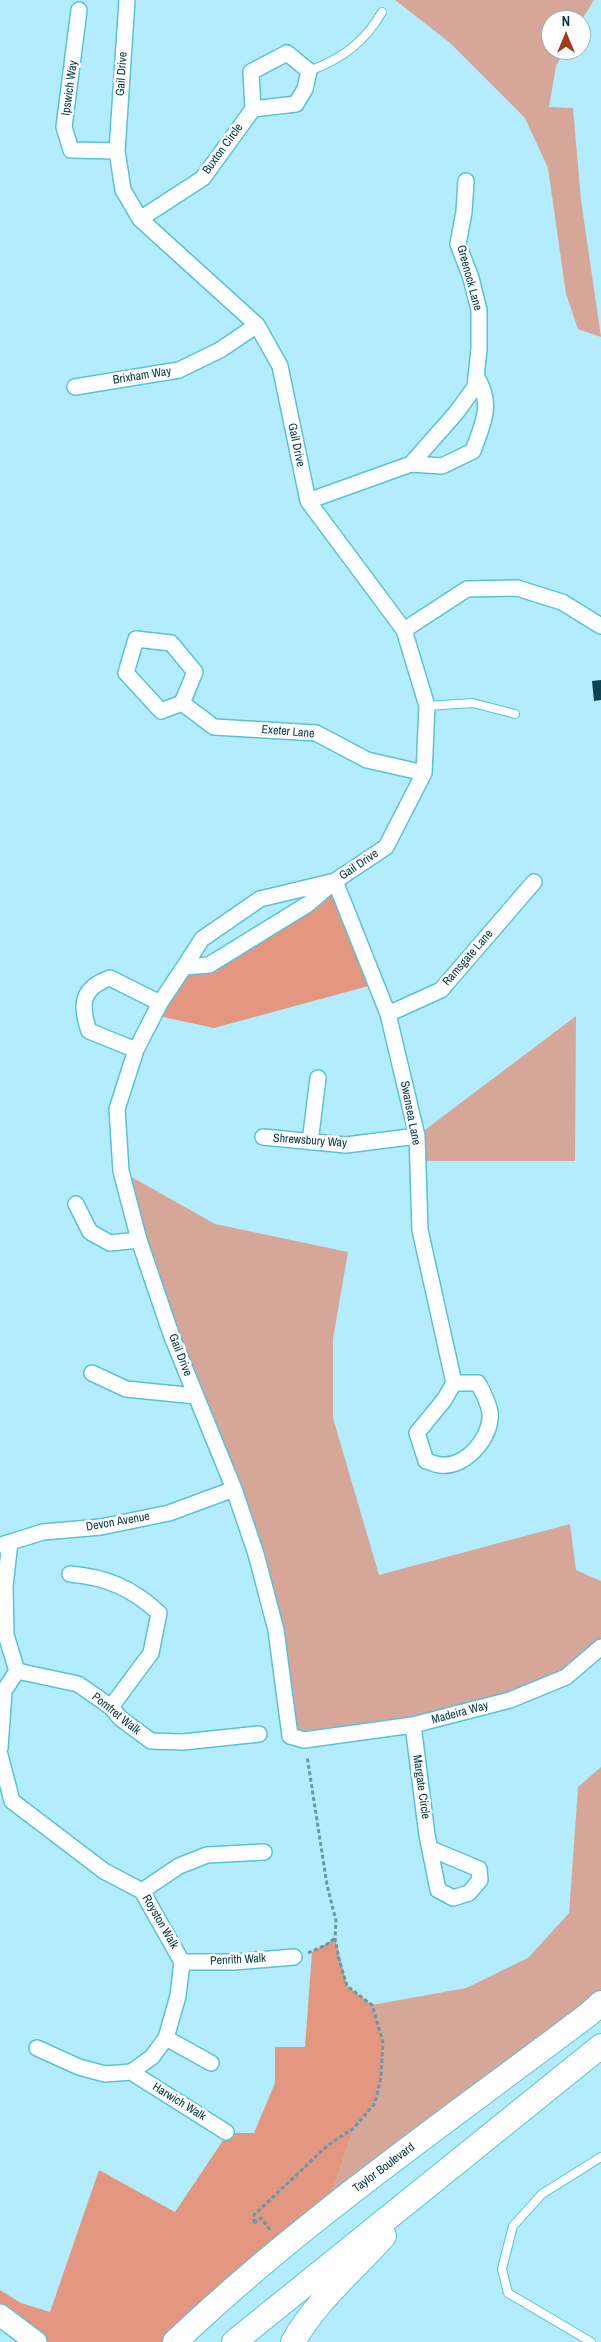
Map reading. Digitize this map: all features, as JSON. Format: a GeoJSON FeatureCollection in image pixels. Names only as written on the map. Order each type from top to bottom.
{"type":"FeatureCollection","features":[{"type":"Feature","properties":{"kind":"main road","name":"Taylor Boulevard"},"geometry":{"type":"LineString","coordinates":[[175,2342],[206,2312],[325,2213],[601,2004]]}},
{"type":"Feature","properties":{"kind":"main road"},"geometry":{"type":"LineString","coordinates":[[234,2342],[601,2046]]}},
{"type":"Feature","properties":{"kind":"main road"},"geometry":{"type":"LineString","coordinates":[[293,2342],[302,2325],[328,2293],[368,2255],[431,2184]]}},
{"type":"Feature","properties":{"kind":"main road"},"geometry":{"type":"LineString","coordinates":[[0,2316],[36,2342]]}},
{"type":"Feature","properties":{"kind":"street","name":"Gail Drive"},"geometry":{"type":"LineString","coordinates":[[127,0],[117,152],[123,190],[140,219],[257,325],[280,366],[308,501],[404,630],[427,706],[424,772],[386,847],[335,881],[308,904],[209,965],[184,967]]}},
{"type":"Feature","properties":{"kind":"street","name":"Ipswich Way"},"geometry":{"type":"LineString","coordinates":[[79,10],[64,127],[70,150],[117,152]]}},
{"type":"Feature","properties":{"kind":"street"},"geometry":{"type":"LineString","coordinates":[[287,53],[309,70],[305,89],[296,104],[253,109],[251,72],[287,53]]}},
{"type":"Feature","properties":{"kind":"street","name":"Buxton Circle"},"geometry":{"type":"LineString","coordinates":[[140,219],[203,178],[253,109]]}},
{"type":"Feature","properties":{"kind":"street","name":"Greenock Lane"},"geometry":{"type":"LineString","coordinates":[[411,464],[456,414],[475,387],[479,310],[471,278],[458,244],[464,212],[466,181]]}},
{"type":"Feature","properties":{"kind":"street","name":"Brixham Way"},"geometry":{"type":"LineString","coordinates":[[74,387],[179,370],[220,350],[257,325]]}},
{"type":"Feature","properties":{"kind":"street","name":"Greenock Lane"},"geometry":{"type":"LineString","coordinates":[[308,501],[411,464],[442,466],[473,451],[487,411],[482,386],[476,376]]}},
{"type":"Feature","properties":{"kind":"street"},"geometry":{"type":"LineString","coordinates":[[404,630],[467,589],[517,588],[562,602],[601,626]]}},
{"type":"Feature","properties":{"kind":"street"},"geometry":{"type":"LineString","coordinates":[[136,639],[171,643],[195,672],[182,704],[161,711],[126,673],[136,639]]}},
{"type":"Feature","properties":{"kind":"street","name":"Exeter Lane"},"geometry":{"type":"LineString","coordinates":[[182,704],[214,726],[316,733],[367,760],[424,772]]}},
{"type":"Feature","properties":{"kind":"street","name":"Gail Drive"},"geometry":{"type":"LineString","coordinates":[[304,1740],[290,1736],[276,1630],[256,1554],[234,1489],[196,1396],[138,1240],[121,1172],[117,1109],[136,1050],[160,1003],[202,939],[260,899],[335,881]]}},
{"type":"Feature","properties":{"kind":"street","name":"Swansea Lane"},"geometry":{"type":"LineString","coordinates":[[335,881],[388,1014],[417,1136],[420,1230],[454,1383]]}},
{"type":"Feature","properties":{"kind":"street","name":"Ramsgate Lane"},"geometry":{"type":"LineString","coordinates":[[388,1014],[441,990],[534,882]]}},
{"type":"Feature","properties":{"kind":"street"},"geometry":{"type":"LineString","coordinates":[[136,1050],[89,1032],[83,1012],[84,998],[98,982],[110,978],[160,1003]]}},
{"type":"Feature","properties":{"kind":"street"},"geometry":{"type":"LineString","coordinates":[[310,1142],[318,1078]]}},
{"type":"Feature","properties":{"kind":"street","name":"Shrewsbury Way"},"geometry":{"type":"LineString","coordinates":[[263,1137],[346,1145],[417,1136]]}},
{"type":"Feature","properties":{"kind":"street"},"geometry":{"type":"LineString","coordinates":[[76,1204],[90,1232],[110,1243],[138,1240]]}},
{"type":"Feature","properties":{"kind":"street"},"geometry":{"type":"LineString","coordinates":[[92,1373],[126,1389],[196,1396]]}},
{"type":"Feature","properties":{"kind":"street"},"geometry":{"type":"LineString","coordinates":[[454,1383],[478,1383],[485,1396],[490,1414],[486,1434],[466,1459],[443,1466],[426,1461],[417,1434],[444,1400],[454,1383]]}},
{"type":"Feature","properties":{"kind":"street","name":"Devon Avenue"},"geometry":{"type":"LineString","coordinates":[[5,1544],[43,1532],[101,1526],[169,1513],[234,1489]]}},
{"type":"Feature","properties":{"kind":"street"},"geometry":{"type":"LineString","coordinates":[[0,1748],[4,1691],[17,1671],[6,1636],[5,1544]]}},
{"type":"Feature","properties":{"kind":"street"},"geometry":{"type":"LineString","coordinates":[[70,1574],[96,1576],[140,1596],[159,1613],[151,1653],[111,1707]]}},
{"type":"Feature","properties":{"kind":"street","name":"Madeira Way"},"geometry":{"type":"LineString","coordinates":[[304,1740],[412,1725],[510,1700],[566,1677],[601,1647]]}},
{"type":"Feature","properties":{"kind":"street","name":"Pomfret Walk"},"geometry":{"type":"LineString","coordinates":[[17,1671],[78,1684],[111,1707],[120,1718],[151,1741],[183,1742],[259,1734]]}},
{"type":"Feature","properties":{"kind":"street","name":"Margate Circle"},"geometry":{"type":"LineString","coordinates":[[412,1725],[427,1835],[432,1849]]}},
{"type":"Feature","properties":{"kind":"street","name":"Royston Walk"},"geometry":{"type":"LineString","coordinates":[[0,1755],[12,1801],[104,1871],[142,1891],[182,1962],[178,1996],[166,2038],[152,2057],[131,2072]]}},
{"type":"Feature","properties":{"kind":"street"},"geometry":{"type":"LineString","coordinates":[[142,1891],[179,1866],[207,1856],[264,1852]]}},
{"type":"Feature","properties":{"kind":"street","name":"Penrith Walk"},"geometry":{"type":"LineString","coordinates":[[182,1962],[234,1962],[294,1957]]}},
{"type":"Feature","properties":{"kind":"street"},"geometry":{"type":"LineString","coordinates":[[166,2038],[211,2063]]}},
{"type":"Feature","properties":{"kind":"street"},"geometry":{"type":"LineString","coordinates":[[37,2048],[79,2067],[104,2074],[131,2072]]}},
{"type":"Feature","properties":{"kind":"street","name":"Harwich Walk"},"geometry":{"type":"LineString","coordinates":[[131,2072],[226,2132]]}},
{"type":"Feature","properties":{"kind":"lane"},"geometry":{"type":"LineString","coordinates":[[309,70],[338,59],[358,44],[371,30],[382,12]]}},
{"type":"Feature","properties":{"kind":"lane"},"geometry":{"type":"LineString","coordinates":[[427,706],[473,703],[515,714]]}},
{"type":"Feature","properties":{"kind":"lane"},"geometry":{"type":"LineString","coordinates":[[591,2342],[508,2293],[502,2269],[513,2226],[542,2194],[601,2157]]}},
{"type":"Feature","properties":{"kind":"path"},"geometry":{"type":"LineString","coordinates":[[254,2223],[254,2215],[280,2189],[327,2146],[354,2128],[375,2103],[382,2077],[383,2042],[372,2005],[347,1986],[335,1938],[336,1921],[327,1885],[304,1740]]}},
{"type":"Feature","properties":{"kind":"path"},"geometry":{"type":"LineString","coordinates":[[294,1957],[312,1952],[335,1938]]}},
{"type":"Feature","properties":{"kind":"shaded area"},"geometry":{"type":"Polygon","coordinates":[[[395,0],[594,0],[588,10],[541,10],[541,60],[559,60],[556,66],[549,107],[573,108],[581,200],[601,337],[578,329],[566,294],[548,168],[525,118],[449,42],[395,0]]]}},
{"type":"Feature","properties":{"kind":"shaded area"},"geometry":{"type":"Polygon","coordinates":[[[335,881],[376,984],[214,1028],[154,1015],[184,967],[209,965],[335,881]]]}},
{"type":"Feature","properties":{"kind":"shaded area"},"geometry":{"type":"Polygon","coordinates":[[[576,1016],[575,1161],[418,1161],[417,1136],[576,1016]]]}},
{"type":"Feature","properties":{"kind":"shaded area"},"geometry":{"type":"Polygon","coordinates":[[[121,1171],[215,1224],[348,1252],[333,1339],[333,1418],[379,1575],[570,1524],[576,1570],[601,1581],[601,1647],[566,1677],[413,1725],[290,1736],[276,1630],[121,1171]]]}},
{"type":"Feature","properties":{"kind":"shaded area"},"geometry":{"type":"Polygon","coordinates":[[[601,1767],[601,2003],[325,2213],[354,2128],[375,2103],[381,2077],[383,2042],[372,2005],[466,1988],[528,1958],[569,1913],[578,1787],[601,1767]]]}},
{"type":"Feature","properties":{"kind":"shaded area"},"geometry":{"type":"Polygon","coordinates":[[[335,1938],[347,1986],[372,2005],[383,2042],[381,2077],[375,2103],[354,2128],[325,2213],[175,2342],[36,2342],[0,2315],[0,2290],[21,2303],[50,2312],[99,2170],[175,2212],[228,2133],[254,2133],[275,2083],[275,2047],[305,2047],[312,1952],[335,1938]]]}},
{"type":"Feature","properties":{"kind":"building"},"geometry":{"type":"Polygon","coordinates":[[[601,680],[601,700],[594,701],[592,681],[601,680]]]}}]}
